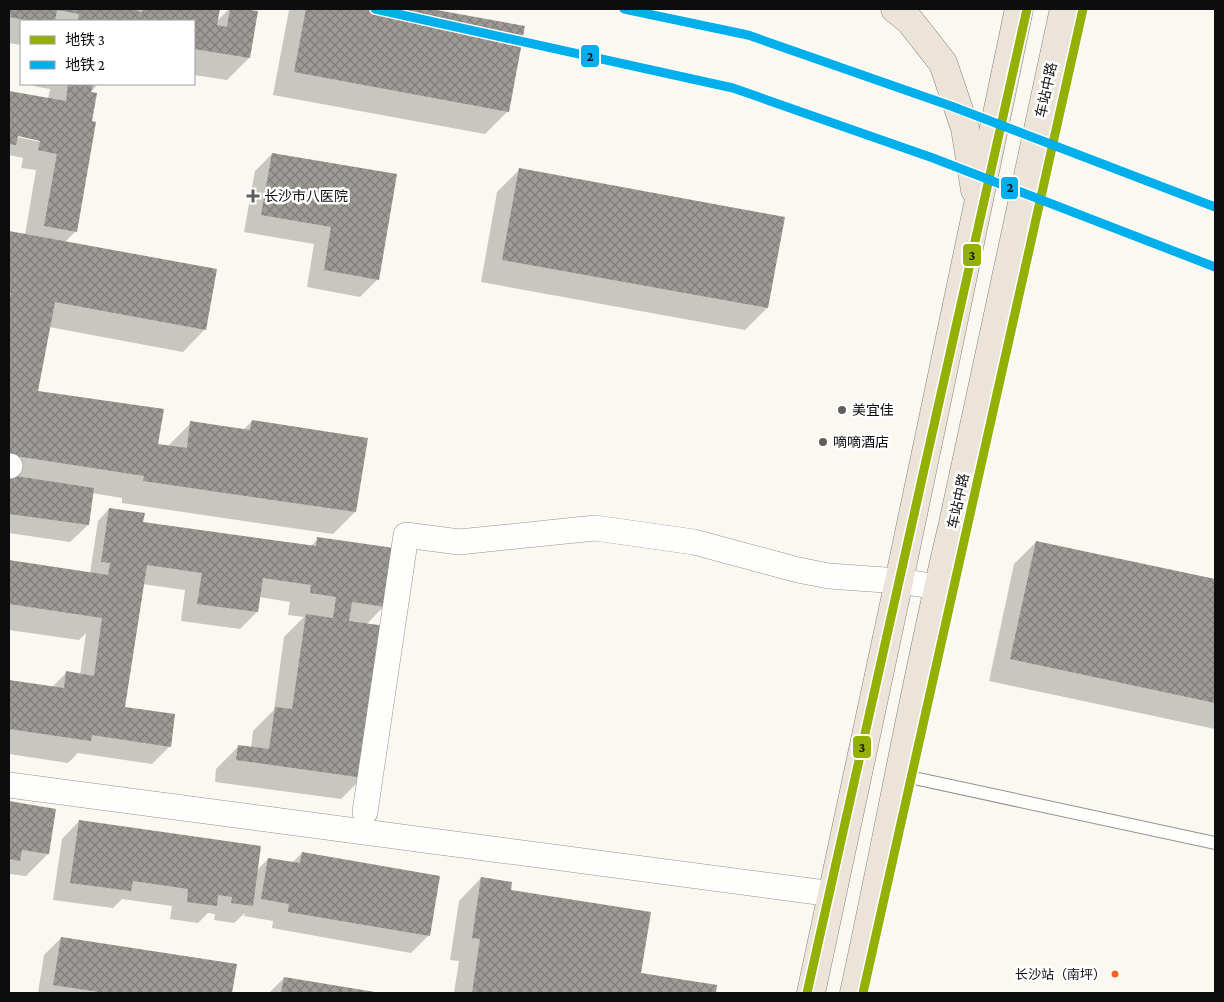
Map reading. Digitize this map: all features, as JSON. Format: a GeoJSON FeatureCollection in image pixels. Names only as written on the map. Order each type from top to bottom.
{"type":"FeatureCollection","features":[{"type":"Feature","properties":{"kind":"main road"},"geometry":{"type":"LineString","coordinates":[[895,9],[910,21],[944,63],[965,128],[977,206]]}},
{"type":"Feature","properties":{"kind":"main road"},"geometry":{"type":"LineString","coordinates":[[811,993],[1019,9]]}},
{"type":"Feature","properties":{"kind":"main road","name":"车站中路"},"geometry":{"type":"LineString","coordinates":[[854,993],[938,587],[1064,9]]}},
{"type":"Feature","properties":{"kind":"street"},"geometry":{"type":"LineString","coordinates":[[365,812],[406,535],[459,542],[596,528],[694,542],[798,570],[829,576],[899,581],[938,587]]}},
{"type":"Feature","properties":{"kind":"street"},"geometry":{"type":"LineString","coordinates":[[9,785],[833,894]]}},
{"type":"Feature","properties":{"kind":"lane"},"geometry":{"type":"LineString","coordinates":[[900,775],[1215,843]]}},
{"type":"Feature","properties":{"kind":"building"},"geometry":{"type":"Polygon","coordinates":[[[9,9],[137,9],[137,11],[142,12],[143,9],[220,9],[217,25],[227,27],[230,9],[258,11],[250,58],[195,49],[195,20],[78,20],[79,14],[57,10],[55,20],[26,20],[9,17],[9,9]]]}},
{"type":"Feature","properties":{"kind":"building"},"geometry":{"type":"Polygon","coordinates":[[[306,9],[431,9],[525,26],[509,112],[294,72],[306,9]]]}},
{"type":"Feature","properties":{"kind":"building"},"geometry":{"type":"Polygon","coordinates":[[[68,85],[93,85],[91,92],[97,93],[92,121],[96,122],[77,232],[44,226],[57,154],[38,150],[40,141],[18,136],[16,145],[9,144],[9,91],[66,101],[68,85]]]}},
{"type":"Feature","properties":{"kind":"building"},"geometry":{"type":"Polygon","coordinates":[[[272,153],[397,174],[379,280],[324,270],[331,227],[261,215],[272,153]]]}},
{"type":"Feature","properties":{"kind":"building"},"geometry":{"type":"Polygon","coordinates":[[[519,168],[785,217],[768,308],[502,260],[519,168]]]}},
{"type":"Feature","properties":{"kind":"building"},"geometry":{"type":"Polygon","coordinates":[[[9,231],[217,269],[206,330],[55,302],[38,391],[164,409],[158,444],[187,448],[190,421],[250,430],[252,420],[368,438],[356,512],[143,481],[144,476],[9,455],[9,304],[11,293],[9,293],[9,231]]]}},
{"type":"Feature","properties":{"kind":"building"},"geometry":{"type":"Polygon","coordinates":[[[9,475],[94,488],[89,525],[9,514],[9,475]]]}},
{"type":"Feature","properties":{"kind":"building"},"geometry":{"type":"Polygon","coordinates":[[[109,508],[145,513],[143,522],[316,546],[317,537],[394,548],[386,607],[352,602],[349,621],[386,626],[364,778],[236,760],[238,745],[269,749],[275,707],[292,709],[306,614],[333,618],[336,597],[310,593],[311,585],[263,578],[258,612],[197,604],[202,573],[147,565],[125,707],[175,714],[171,747],[92,735],[91,741],[9,729],[9,680],[64,688],[66,671],[94,676],[102,618],[9,604],[9,560],[108,575],[110,563],[101,562],[109,508]]]}},
{"type":"Feature","properties":{"kind":"building"},"geometry":{"type":"Polygon","coordinates":[[[1036,541],[1215,579],[1215,703],[1010,659],[1036,541]]]}},
{"type":"Feature","properties":{"kind":"building"},"geometry":{"type":"Polygon","coordinates":[[[9,801],[56,809],[49,854],[22,850],[20,861],[9,859],[9,801]]]}},
{"type":"Feature","properties":{"kind":"building"},"geometry":{"type":"Polygon","coordinates":[[[79,820],[261,846],[253,906],[231,903],[232,897],[218,895],[217,906],[187,902],[188,889],[133,881],[131,891],[70,883],[79,820]]]}},
{"type":"Feature","properties":{"kind":"building"},"geometry":{"type":"Polygon","coordinates":[[[302,852],[440,876],[430,936],[288,912],[289,904],[261,899],[268,858],[300,863],[302,852]]]}},
{"type":"Feature","properties":{"kind":"building"},"geometry":{"type":"Polygon","coordinates":[[[481,877],[512,882],[511,890],[651,912],[641,973],[717,985],[716,993],[472,993],[480,939],[472,938],[481,877]]]}},
{"type":"Feature","properties":{"kind":"building"},"geometry":{"type":"Polygon","coordinates":[[[61,937],[237,964],[232,993],[105,993],[53,985],[61,937]]]}},
{"type":"Feature","properties":{"kind":"building"},"geometry":{"type":"Polygon","coordinates":[[[284,977],[375,992],[375,993],[281,993],[284,977]]]}},
{"type":"Feature","properties":{"kind":"metro line","name":"2"},"geometry":{"type":"LineString","coordinates":[[375,9],[733,88],[933,158],[1215,267]]}},
{"type":"Feature","properties":{"kind":"metro line","name":"2"},"geometry":{"type":"LineString","coordinates":[[624,9],[748,35],[951,106],[1215,207]]}},
{"type":"Feature","properties":{"kind":"metro line","name":"3"},"geometry":{"type":"LineString","coordinates":[[807,993],[1027,9]]}},
{"type":"Feature","properties":{"kind":"metro line","name":"3"},"geometry":{"type":"LineString","coordinates":[[863,993],[1083,9]]}},
{"type":"Feature","properties":{"kind":"place","name":"长沙市八医院"},"geometry":{"type":"Point","coordinates":[253,196]}},
{"type":"Feature","properties":{"kind":"place","name":"美宜佳"},"geometry":{"type":"Point","coordinates":[842,410]}},
{"type":"Feature","properties":{"kind":"place","name":"嘀嘀酒店"},"geometry":{"type":"Point","coordinates":[823,442]}},
{"type":"Feature","properties":{"kind":"place","name":"长沙站（南坪）"},"geometry":{"type":"Point","coordinates":[1115,974]}}]}
